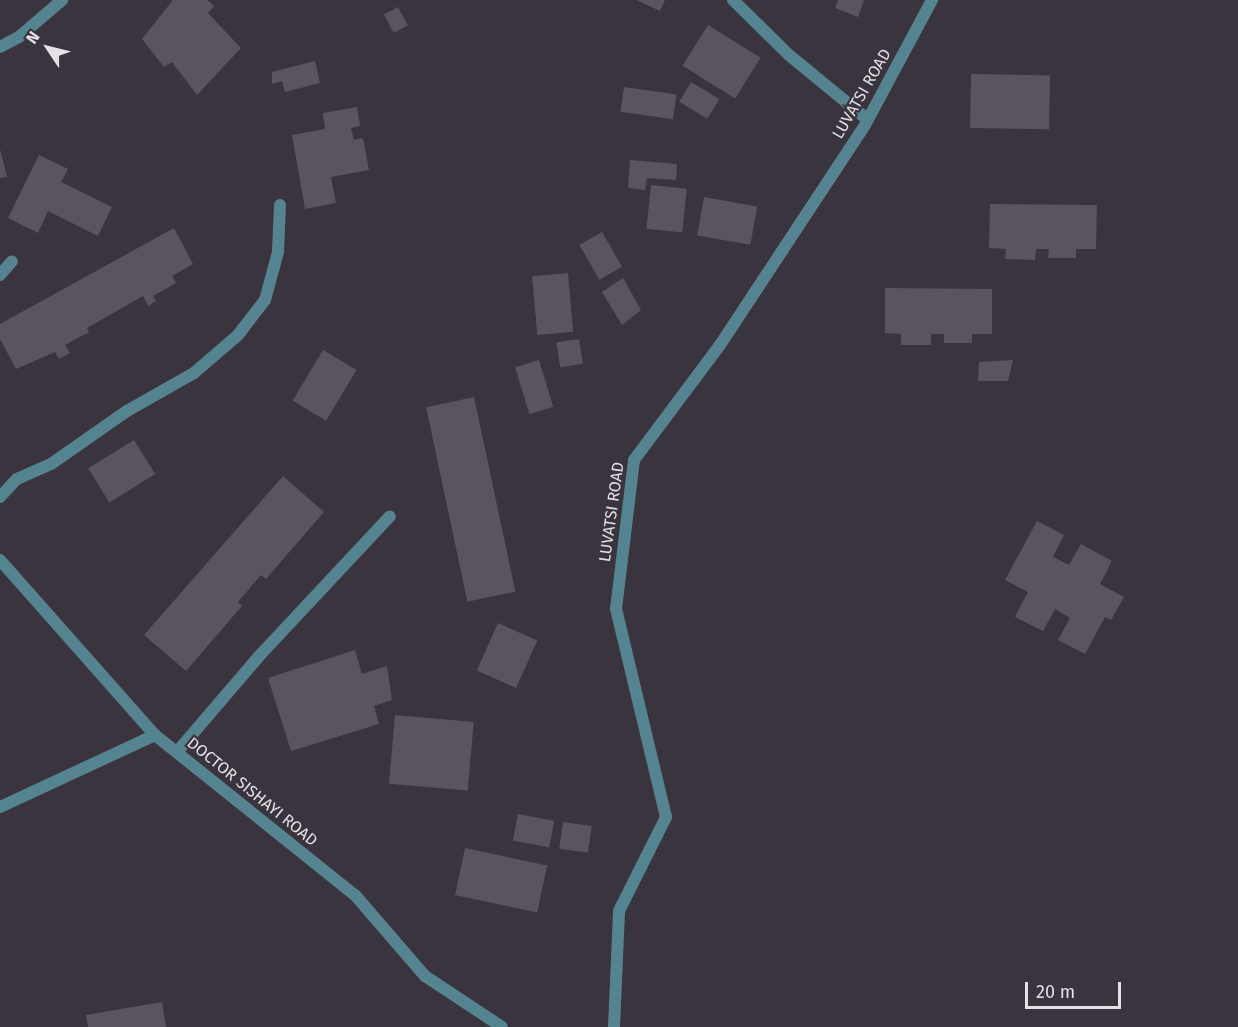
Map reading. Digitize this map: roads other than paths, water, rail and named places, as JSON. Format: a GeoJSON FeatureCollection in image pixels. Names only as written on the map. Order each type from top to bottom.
{"type":"FeatureCollection","features":[{"type":"Feature","properties":{"kind":"street"},"geometry":{"type":"LineString","coordinates":[[0,47],[19,37],[62,0]]}},
{"type":"Feature","properties":{"kind":"street"},"geometry":{"type":"LineString","coordinates":[[734,0],[789,55],[868,120]]}},
{"type":"Feature","properties":{"kind":"street","name":"LUVATSI ROAD"},"geometry":{"type":"LineString","coordinates":[[614,1027],[619,911],[666,817],[616,609],[634,460],[720,345],[868,120],[932,0]]}},
{"type":"Feature","properties":{"kind":"street"},"geometry":{"type":"LineString","coordinates":[[0,497],[17,479],[51,464],[127,411],[194,373],[238,335],[265,300],[278,252],[280,204]]}},
{"type":"Feature","properties":{"kind":"street"},"geometry":{"type":"LineString","coordinates":[[0,276],[12,261]]}},
{"type":"Feature","properties":{"kind":"street"},"geometry":{"type":"LineString","coordinates":[[177,752],[262,653],[390,516]]}},
{"type":"Feature","properties":{"kind":"street","name":"DOCTOR SISHAYI ROAD"},"geometry":{"type":"LineString","coordinates":[[0,560],[155,735],[355,895],[425,976],[502,1027]]}},
{"type":"Feature","properties":{"kind":"street"},"geometry":{"type":"LineString","coordinates":[[0,807],[155,735]]}}]}
